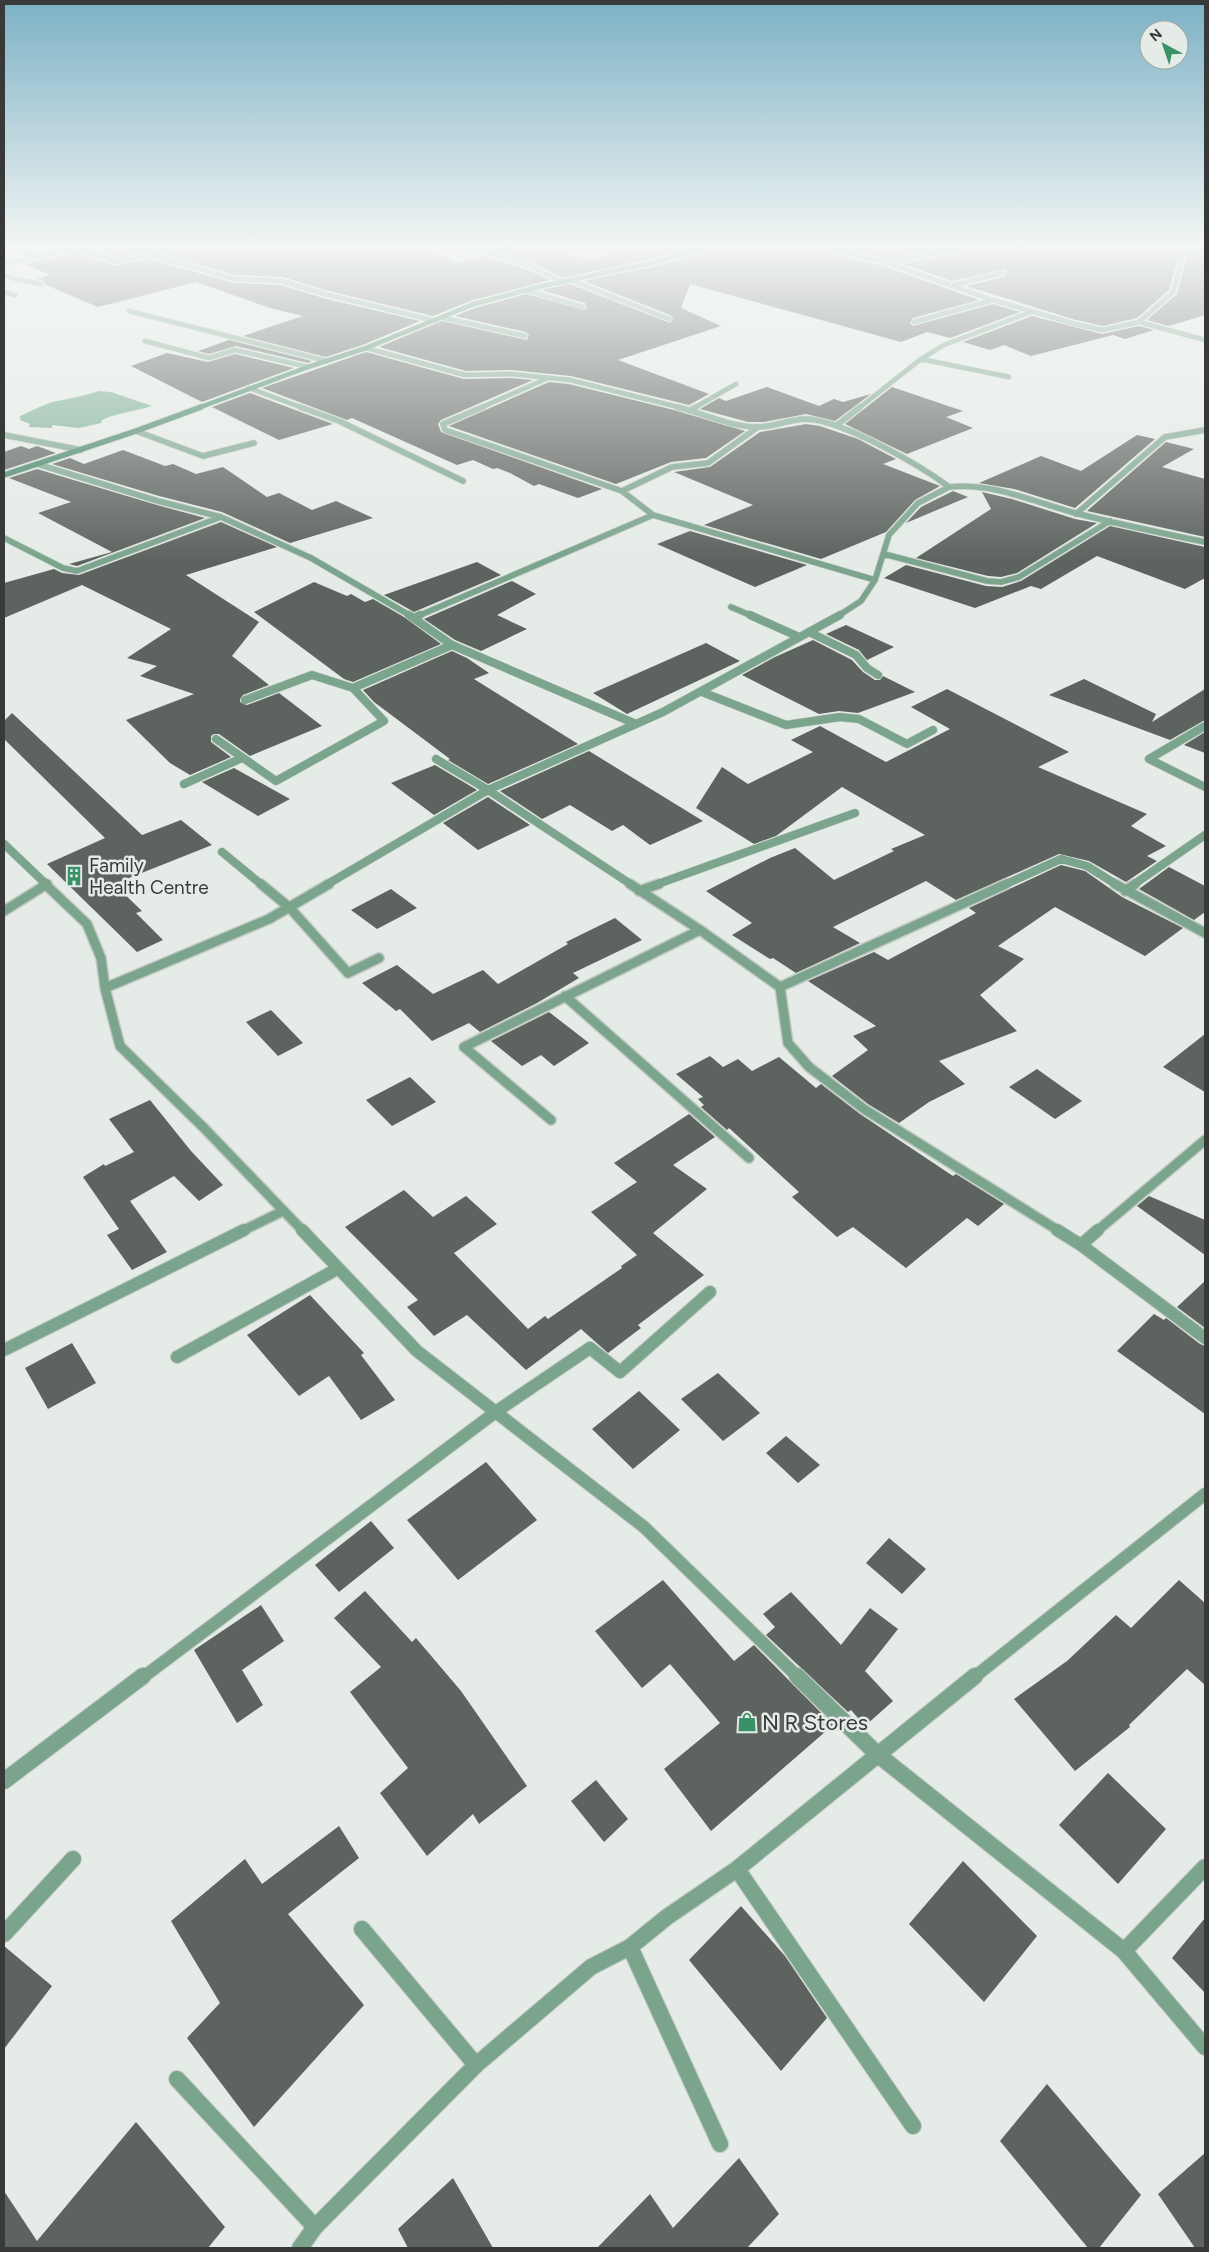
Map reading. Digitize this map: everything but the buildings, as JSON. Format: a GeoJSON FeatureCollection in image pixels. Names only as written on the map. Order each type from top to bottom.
{"type":"FeatureCollection","features":[{"type":"Feature","properties":{"kind":"main road"},"geometry":{"type":"LineString","coordinates":[[4,475],[136,431],[249,388],[360,350]]}},
{"type":"Feature","properties":{"kind":"street"},"geometry":{"type":"LineString","coordinates":[[179,350],[209,358],[235,350]]}},
{"type":"Feature","properties":{"kind":"street"},"geometry":{"type":"LineString","coordinates":[[235,350],[308,367]]}},
{"type":"Feature","properties":{"kind":"street"},"geometry":{"type":"LineString","coordinates":[[284,350],[327,361]]}},
{"type":"Feature","properties":{"kind":"street"},"geometry":{"type":"LineString","coordinates":[[374,350],[465,375],[511,374],[570,380],[690,410],[733,424],[758,426],[806,419],[837,425],[928,470],[949,486]]}},
{"type":"Feature","properties":{"kind":"street"},"geometry":{"type":"LineString","coordinates":[[837,425],[921,359],[936,350]]}},
{"type":"Feature","properties":{"kind":"street"},"geometry":{"type":"LineString","coordinates":[[921,359],[1009,377]]}},
{"type":"Feature","properties":{"kind":"street"},"geometry":{"type":"LineString","coordinates":[[549,378],[443,424],[445,430],[622,491],[653,515],[875,580]]}},
{"type":"Feature","properties":{"kind":"street"},"geometry":{"type":"LineString","coordinates":[[690,410],[736,384]]}},
{"type":"Feature","properties":{"kind":"street"},"geometry":{"type":"LineString","coordinates":[[249,388],[340,421],[464,481]]}},
{"type":"Feature","properties":{"kind":"street"},"geometry":{"type":"LineString","coordinates":[[622,491],[672,467],[708,463],[758,426]]}},
{"type":"Feature","properties":{"kind":"street"},"geometry":{"type":"LineString","coordinates":[[1076,514],[1165,437],[1205,430]]}},
{"type":"Feature","properties":{"kind":"street"},"geometry":{"type":"LineString","coordinates":[[136,431],[203,456],[254,443]]}},
{"type":"Feature","properties":{"kind":"street"},"geometry":{"type":"LineString","coordinates":[[4,435],[81,450]]}},
{"type":"Feature","properties":{"kind":"street"},"geometry":{"type":"LineString","coordinates":[[37,464],[158,501],[221,517],[311,558],[414,618],[452,645],[636,724]]}},
{"type":"Feature","properties":{"kind":"street"},"geometry":{"type":"LineString","coordinates":[[105,988],[269,919],[488,790],[636,724],[702,692],[838,617],[861,601],[875,580],[890,535],[918,503],[949,486],[958,484],[977,486],[1076,514],[1205,542]]}},
{"type":"Feature","properties":{"kind":"street"},"geometry":{"type":"LineString","coordinates":[[414,618],[653,515]]}},
{"type":"Feature","properties":{"kind":"street"},"geometry":{"type":"LineString","coordinates":[[4,538],[63,568],[77,571],[221,517]]}},
{"type":"Feature","properties":{"kind":"street"},"geometry":{"type":"LineString","coordinates":[[884,554],[986,581],[1001,582],[1019,576],[1110,521]]}},
{"type":"Feature","properties":{"kind":"street"},"geometry":{"type":"LineString","coordinates":[[731,607],[799,637]]}},
{"type":"Feature","properties":{"kind":"street"},"geometry":{"type":"LineString","coordinates":[[809,632],[856,655],[867,668],[878,674]]}},
{"type":"Feature","properties":{"kind":"street"},"geometry":{"type":"LineString","coordinates":[[353,688],[452,645]]}},
{"type":"Feature","properties":{"kind":"street"},"geometry":{"type":"LineString","coordinates":[[216,739],[276,781],[384,721],[353,688],[312,674],[245,700]]}},
{"type":"Feature","properties":{"kind":"street"},"geometry":{"type":"LineString","coordinates":[[702,692],[786,725],[840,717],[859,719],[907,744],[933,730]]}},
{"type":"Feature","properties":{"kind":"street"},"geometry":{"type":"LineString","coordinates":[[1205,726],[1149,759],[1205,787]]}},
{"type":"Feature","properties":{"kind":"street"},"geometry":{"type":"LineString","coordinates":[[184,784],[242,758]]}},
{"type":"Feature","properties":{"kind":"street"},"geometry":{"type":"LineString","coordinates":[[436,759],[488,790],[700,930],[780,987],[788,1043],[809,1067],[864,1109],[1081,1245],[1205,1338]]}},
{"type":"Feature","properties":{"kind":"street"},"geometry":{"type":"LineString","coordinates":[[639,891],[855,813]]}},
{"type":"Feature","properties":{"kind":"street"},"geometry":{"type":"LineString","coordinates":[[1125,890],[1205,835]]}},
{"type":"Feature","properties":{"kind":"street"},"geometry":{"type":"LineString","coordinates":[[4,844],[88,924],[102,958],[105,988],[120,1046],[204,1128],[417,1351],[644,1527],[877,1754],[1124,1951],[1205,2047]]}},
{"type":"Feature","properties":{"kind":"street"},"geometry":{"type":"LineString","coordinates":[[222,852],[290,908],[348,973],[379,958]]}},
{"type":"Feature","properties":{"kind":"street"},"geometry":{"type":"LineString","coordinates":[[780,987],[1061,859],[1072,860],[1086,866],[1125,890],[1205,933]]}},
{"type":"Feature","properties":{"kind":"street"},"geometry":{"type":"LineString","coordinates":[[4,911],[47,884]]}},
{"type":"Feature","properties":{"kind":"street"},"geometry":{"type":"LineString","coordinates":[[551,1120],[464,1047],[700,930]]}},
{"type":"Feature","properties":{"kind":"street"},"geometry":{"type":"LineString","coordinates":[[565,996],[749,1158]]}},
{"type":"Feature","properties":{"kind":"street"},"geometry":{"type":"LineString","coordinates":[[1081,1245],[1205,1140]]}},
{"type":"Feature","properties":{"kind":"street"},"geometry":{"type":"LineString","coordinates":[[4,1350],[283,1211]]}},
{"type":"Feature","properties":{"kind":"street"},"geometry":{"type":"LineString","coordinates":[[177,1357],[337,1269]]}},
{"type":"Feature","properties":{"kind":"street"},"geometry":{"type":"LineString","coordinates":[[4,1781],[497,1412],[590,1348],[620,1372],[710,1292]]}},
{"type":"Feature","properties":{"kind":"street"},"geometry":{"type":"LineString","coordinates":[[300,2248],[315,2227],[476,2065],[591,1967],[630,1947],[667,1917],[738,1869],[877,1754],[1205,1494]]}},
{"type":"Feature","properties":{"kind":"street"},"geometry":{"type":"LineString","coordinates":[[4,1934],[73,1859]]}},
{"type":"Feature","properties":{"kind":"street"},"geometry":{"type":"LineString","coordinates":[[1124,1951],[1205,1867]]}},
{"type":"Feature","properties":{"kind":"street"},"geometry":{"type":"LineString","coordinates":[[738,1869],[913,2126]]}},
{"type":"Feature","properties":{"kind":"street"},"geometry":{"type":"LineString","coordinates":[[362,1928],[476,2065]]}},
{"type":"Feature","properties":{"kind":"street"},"geometry":{"type":"LineString","coordinates":[[630,1947],[720,2144]]}},
{"type":"Feature","properties":{"kind":"street"},"geometry":{"type":"LineString","coordinates":[[177,2079],[315,2227]]}},
{"type":"Feature","properties":{"kind":"shaded area"},"geometry":{"type":"Polygon","coordinates":[[[99,391],[111,392],[152,406],[114,415],[102,420],[101,423],[79,428],[52,425],[52,428],[29,427],[30,424],[20,420],[20,416],[47,404],[99,391]]]}},
{"type":"Feature","properties":{"kind":"place","name":"Family Health Centre"},"geometry":{"type":"Point","coordinates":[74,876]}},
{"type":"Feature","properties":{"kind":"place","name":"N R Stores"},"geometry":{"type":"Point","coordinates":[747,1722]}}]}
